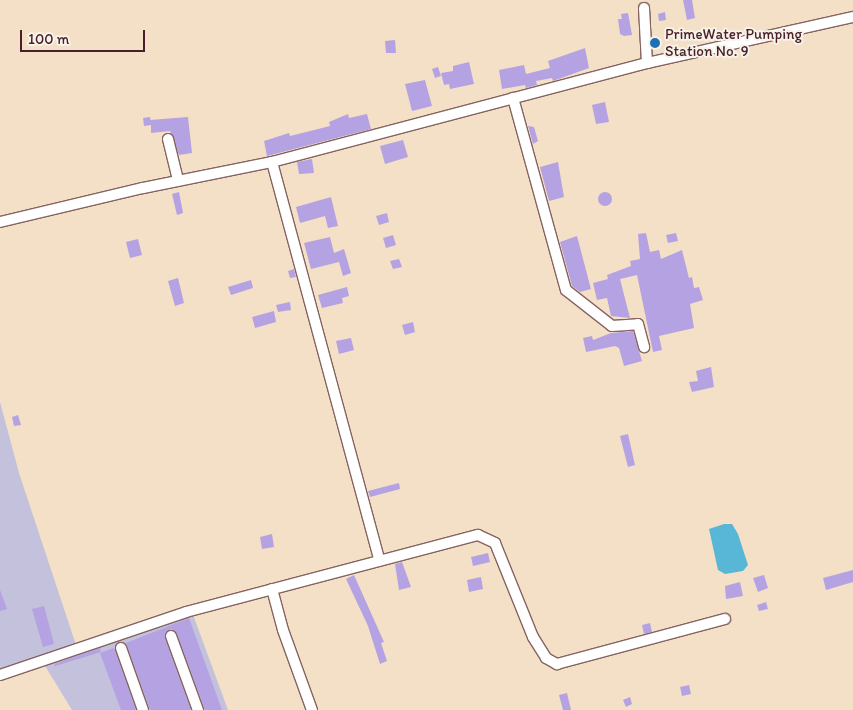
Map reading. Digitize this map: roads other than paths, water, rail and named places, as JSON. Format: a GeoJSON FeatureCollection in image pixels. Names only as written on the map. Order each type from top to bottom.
{"type":"FeatureCollection","features":[{"type":"Feature","properties":{"kind":"street"},"geometry":{"type":"LineString","coordinates":[[644,8],[647,63]]}},
{"type":"Feature","properties":{"kind":"street"},"geometry":{"type":"LineString","coordinates":[[0,222],[178,180],[272,162],[647,63],[853,17]]}},
{"type":"Feature","properties":{"kind":"street"},"geometry":{"type":"LineString","coordinates":[[513,98],[566,290],[611,325],[638,324],[644,347]]}},
{"type":"Feature","properties":{"kind":"street"},"geometry":{"type":"LineString","coordinates":[[168,139],[178,180]]}},
{"type":"Feature","properties":{"kind":"street"},"geometry":{"type":"LineString","coordinates":[[272,162],[380,561]]}},
{"type":"Feature","properties":{"kind":"street"},"geometry":{"type":"LineString","coordinates":[[0,675],[111,636],[272,588],[380,561],[468,536],[487,537],[500,551],[539,648],[546,658],[557,664],[725,619]]}},
{"type":"Feature","properties":{"kind":"street"},"geometry":{"type":"LineString","coordinates":[[272,588],[283,630],[312,710]]}},
{"type":"Feature","properties":{"kind":"street"},"geometry":{"type":"LineString","coordinates":[[171,636],[198,710]]}},
{"type":"Feature","properties":{"kind":"street"},"geometry":{"type":"LineString","coordinates":[[121,648],[143,710]]}},
{"type":"Feature","properties":{"kind":"water"},"geometry":{"type":"Polygon","coordinates":[[[724,524],[732,524],[738,534],[748,565],[743,571],[725,574],[718,570],[709,529],[724,524]]]}},
{"type":"Feature","properties":{"kind":"place","name":"PrimeWater Pumping Station No. 9"},"geometry":{"type":"Point","coordinates":[655,43]}}]}
